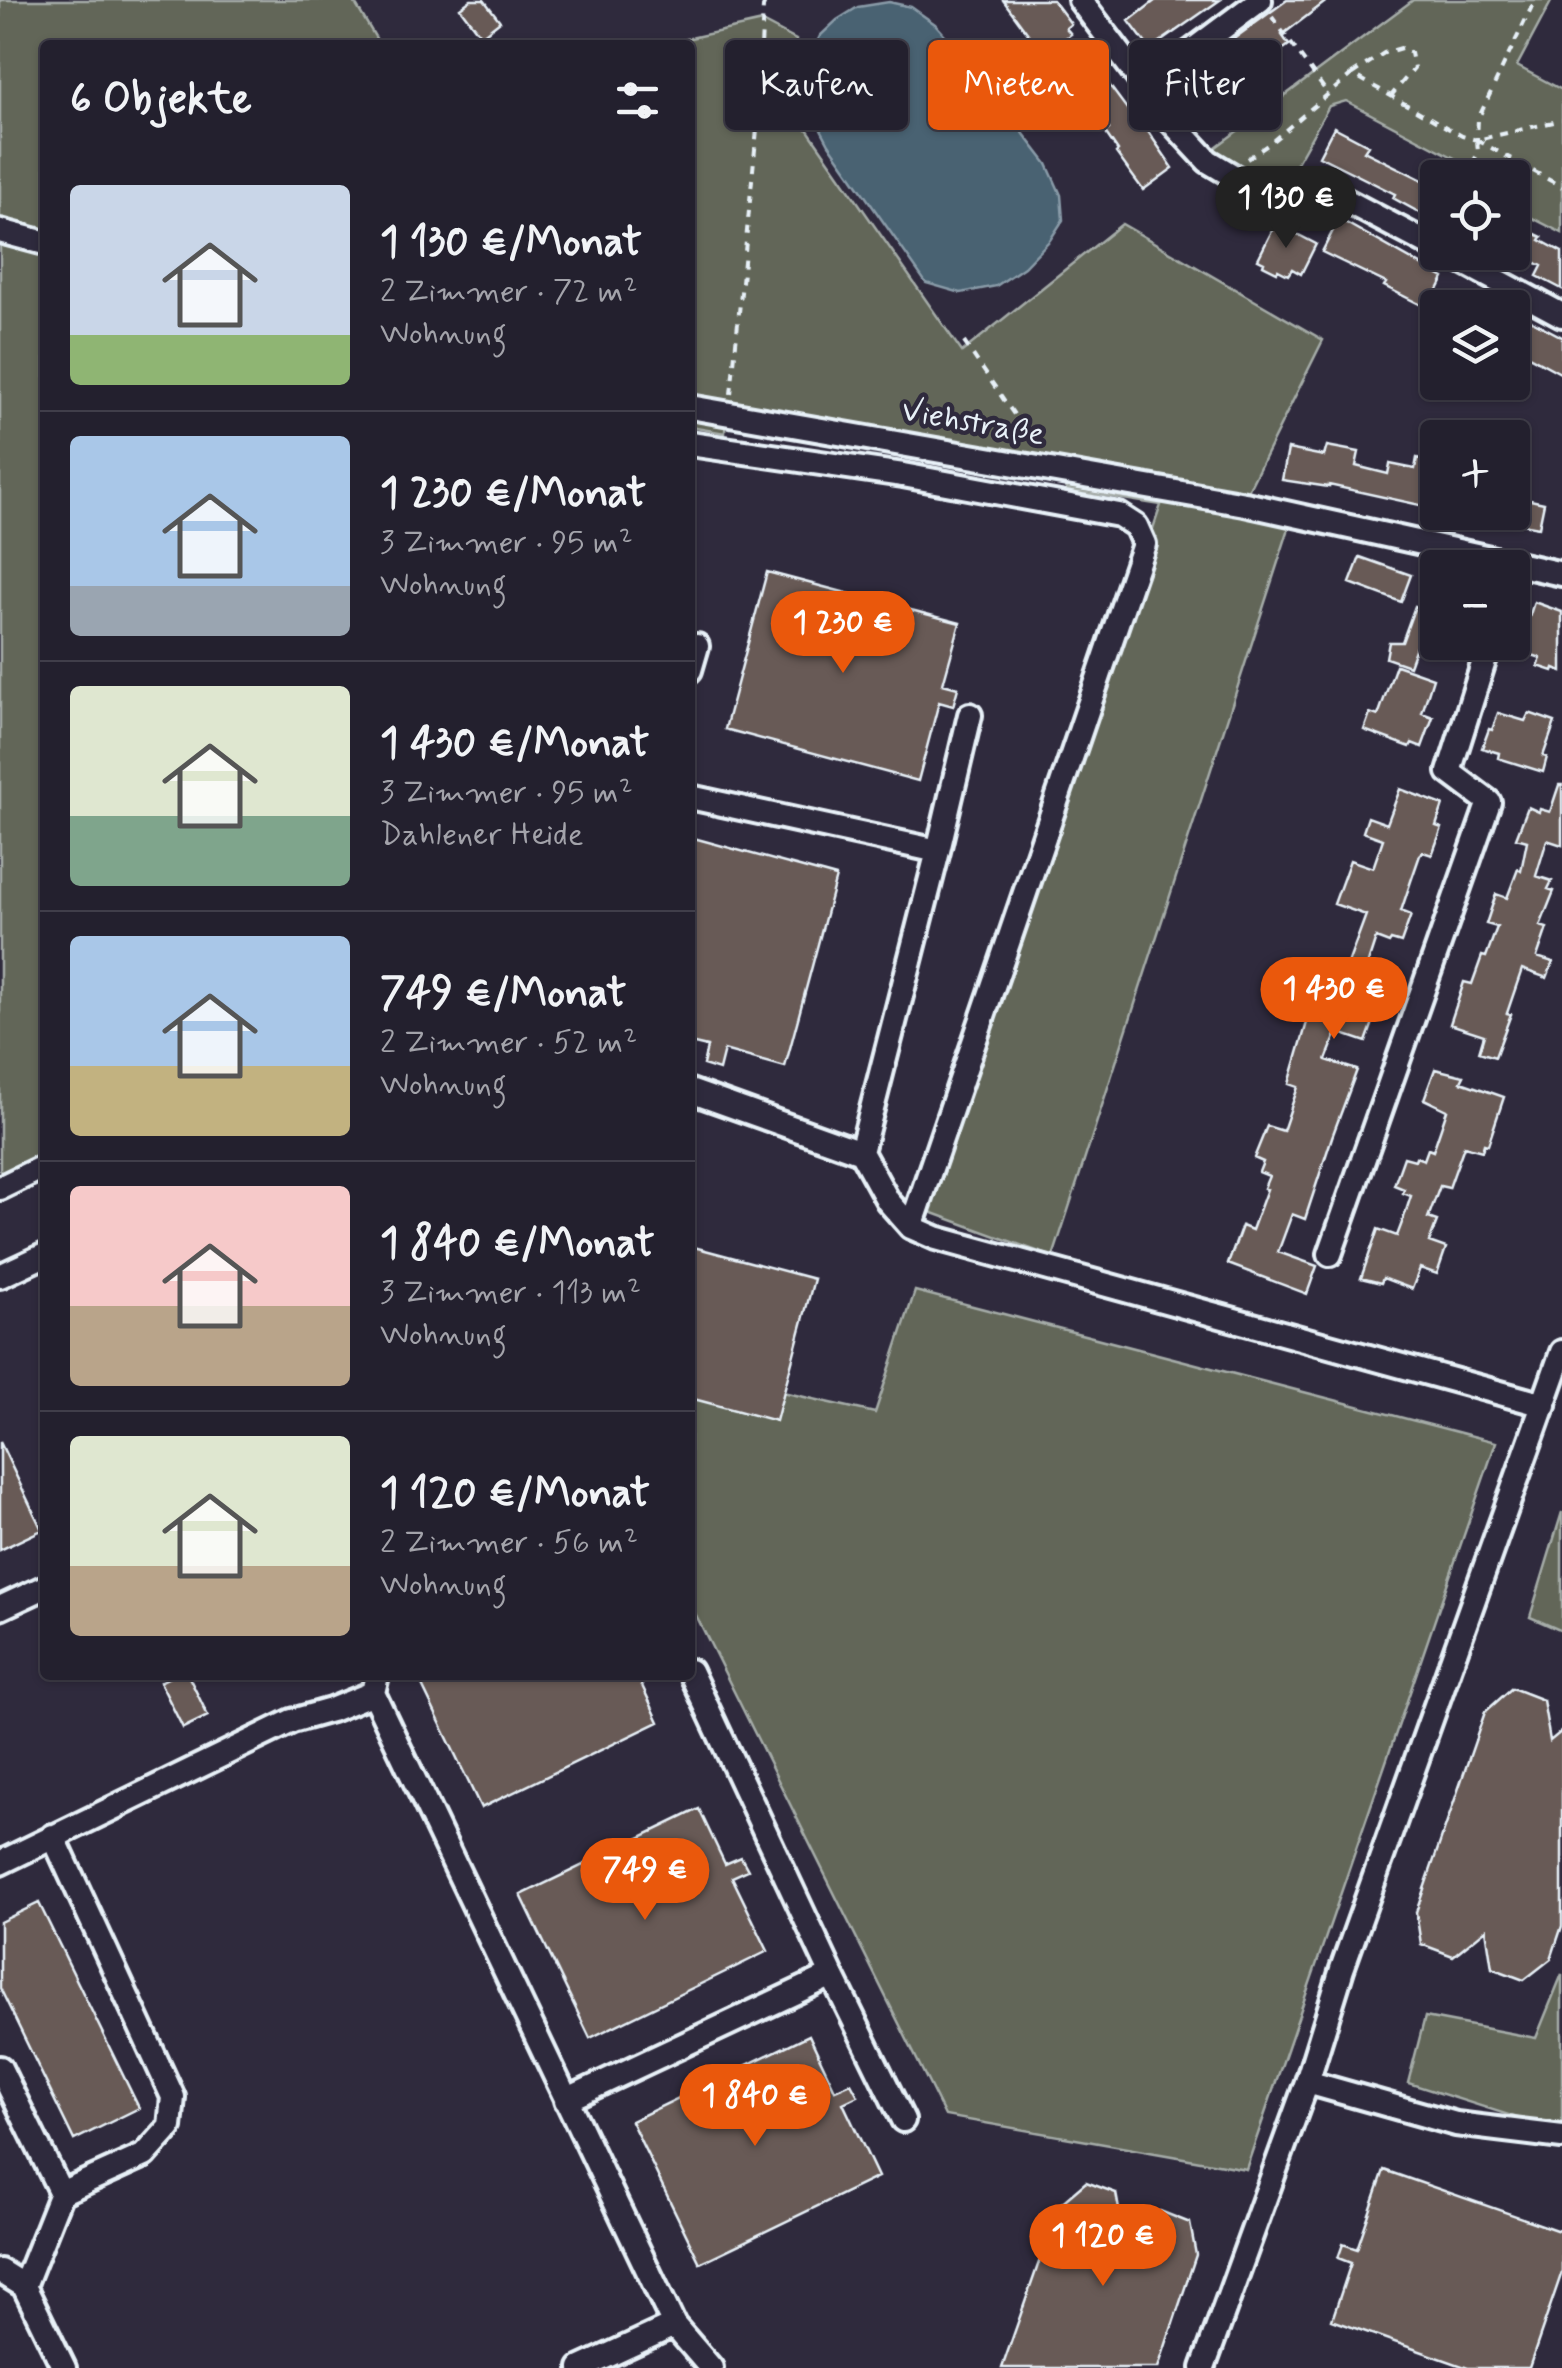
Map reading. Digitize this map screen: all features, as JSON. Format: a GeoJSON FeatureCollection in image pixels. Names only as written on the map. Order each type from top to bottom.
{"type":"FeatureCollection","features":[{"type":"Feature","properties":{"kind":"street"},"geometry":{"type":"LineString","coordinates":[[1080,0],[1129,66]]}},
{"type":"Feature","properties":{"kind":"street"},"geometry":{"type":"LineString","coordinates":[[1216,40],[1266,8]]}},
{"type":"Feature","properties":{"kind":"street"},"geometry":{"type":"LineString","coordinates":[[1178,130],[1208,161],[1280,204],[1345,200],[1420,240]]}},
{"type":"Feature","properties":{"kind":"street"},"geometry":{"type":"LineString","coordinates":[[0,232],[40,242]]}},
{"type":"Feature","properties":{"kind":"street"},"geometry":{"type":"LineString","coordinates":[[1477,270],[1562,315]]}},
{"type":"Feature","properties":{"kind":"street","name":"Viehstraße"},"geometry":{"type":"LineString","coordinates":[[695,408],[1244,504],[1441,550]]}},
{"type":"Feature","properties":{"kind":"street"},"geometry":{"type":"LineString","coordinates":[[695,445],[903,475],[1119,516],[1136,526],[1144,544],[911,1227]]}},
{"type":"Feature","properties":{"kind":"street","name":"Viehstraße"},"geometry":{"type":"LineString","coordinates":[[1530,569],[1562,574]]}},
{"type":"Feature","properties":{"kind":"street"},"geometry":{"type":"LineString","coordinates":[[695,655],[698,646]]}},
{"type":"Feature","properties":{"kind":"street"},"geometry":{"type":"LineString","coordinates":[[1330,1254],[1489,802],[1449,772],[1484,660]]}},
{"type":"Feature","properties":{"kind":"street"},"geometry":{"type":"LineString","coordinates":[[860,1152],[970,715]]}},
{"type":"Feature","properties":{"kind":"street"},"geometry":{"type":"LineString","coordinates":[[695,799],[938,851]]}},
{"type":"Feature","properties":{"kind":"street"},"geometry":{"type":"LineString","coordinates":[[695,1094],[860,1152],[888,1201],[911,1227],[936,1238],[1544,1405]]}},
{"type":"Feature","properties":{"kind":"street"},"geometry":{"type":"LineString","coordinates":[[0,1188],[40,1168]]}},
{"type":"Feature","properties":{"kind":"street"},"geometry":{"type":"LineString","coordinates":[[0,1276],[40,1257]]}},
{"type":"Feature","properties":{"kind":"street"},"geometry":{"type":"LineString","coordinates":[[1203,2368],[1562,1352]]}},
{"type":"Feature","properties":{"kind":"street"},"geometry":{"type":"LineString","coordinates":[[0,1608],[40,1589]]}},
{"type":"Feature","properties":{"kind":"street"},"geometry":{"type":"LineString","coordinates":[[695,1680],[904,2120]]}},
{"type":"Feature","properties":{"kind":"street"},"geometry":{"type":"LineString","coordinates":[[0,1864],[292,1722],[332,1710],[375,1684],[566,2100],[674,2324],[711,2368]]}},
{"type":"Feature","properties":{"kind":"street"},"geometry":{"type":"LineString","coordinates":[[24,2286],[61,2193],[145,2155],[170,2128],[172,2097],[53,1836]]}},
{"type":"Feature","properties":{"kind":"street"},"geometry":{"type":"LineString","coordinates":[[566,2100],[832,1975]]}},
{"type":"Feature","properties":{"kind":"street"},"geometry":{"type":"LineString","coordinates":[[0,2068],[61,2193]]}},
{"type":"Feature","properties":{"kind":"street"},"geometry":{"type":"LineString","coordinates":[[1307,2082],[1456,2124],[1562,2137]]}},
{"type":"Feature","properties":{"kind":"street"},"geometry":{"type":"LineString","coordinates":[[0,2271],[24,2286],[64,2368]]}},
{"type":"Feature","properties":{"kind":"street"},"geometry":{"type":"LineString","coordinates":[[581,2368],[674,2324]]}},
{"type":"Feature","properties":{"kind":"path"},"geometry":{"type":"LineString","coordinates":[[729,414],[757,129],[762,6],[766,0]]}},
{"type":"Feature","properties":{"kind":"path"},"geometry":{"type":"LineString","coordinates":[[1474,160],[1478,153],[1478,118],[1535,0]]}},
{"type":"Feature","properties":{"kind":"path"},"geometry":{"type":"LineString","coordinates":[[1266,8],[1328,94]]}},
{"type":"Feature","properties":{"kind":"path"},"geometry":{"type":"LineString","coordinates":[[1226,173],[1268,144],[1352,74],[1384,53],[1401,48],[1411,53],[1414,68],[1390,96]]}},
{"type":"Feature","properties":{"kind":"path"},"geometry":{"type":"LineString","coordinates":[[1352,74],[1562,187]]}},
{"type":"Feature","properties":{"kind":"path"},"geometry":{"type":"LineString","coordinates":[[1477,140],[1562,120]]}},
{"type":"Feature","properties":{"kind":"path"},"geometry":{"type":"LineString","coordinates":[[964,342],[1036,448]]}},
{"type":"Feature","properties":{"kind":"shaded area"},"geometry":{"type":"Polygon","coordinates":[[[0,0],[353,0],[377,40],[40,40],[40,1163],[0,1183],[0,0]]]}},
{"type":"Feature","properties":{"kind":"shaded area"},"geometry":{"type":"Polygon","coordinates":[[[1413,0],[1552,0],[1517,66],[1562,90],[1562,233],[1530,217],[1530,160],[1458,160],[1346,101],[1329,106],[1286,182],[1261,182],[1212,150],[1239,130],[1281,130],[1281,99],[1413,0]]]}},
{"type":"Feature","properties":{"kind":"shaded area"},"geometry":{"type":"Polygon","coordinates":[[[762,22],[796,40],[725,40],[725,130],[808,130],[962,352],[1122,224],[1323,340],[1240,507],[1292,519],[1053,1257],[922,1209],[1161,505],[1068,490],[1047,463],[726,410],[725,433],[695,428],[695,40],[681,40],[762,22]]]}},
{"type":"Feature","properties":{"kind":"shaded area"},"geometry":{"type":"Polygon","coordinates":[[[915,1291],[1496,1442],[1246,2169],[945,2116],[695,1613],[695,1372],[875,1413],[915,1291]]]}},
{"type":"Feature","properties":{"kind":"shaded area"},"geometry":{"type":"Polygon","coordinates":[[[1562,1512],[1562,1631],[1530,1617],[1562,1512]]]}},
{"type":"Feature","properties":{"kind":"shaded area"},"geometry":{"type":"Polygon","coordinates":[[[1562,1974],[1562,2132],[1408,2083],[1425,2017],[1536,2038],[1562,1974]]]}},
{"type":"Feature","properties":{"kind":"water"},"geometry":{"type":"Polygon","coordinates":[[[889,2],[911,7],[950,40],[928,40],[928,130],[1021,130],[1047,164],[1061,195],[1063,220],[1024,267],[996,286],[961,293],[926,283],[822,130],[908,130],[908,40],[818,40],[837,20],[858,7],[889,2]]]}},
{"type":"Feature","properties":{"kind":"building"},"geometry":{"type":"Polygon","coordinates":[[[471,0],[484,0],[500,21],[481,36],[460,8],[471,0]]]}},
{"type":"Feature","properties":{"kind":"building"},"geometry":{"type":"Polygon","coordinates":[[[1003,0],[1053,0],[1071,24],[1066,28],[1071,34],[1065,40],[1033,40],[1003,0]]]}},
{"type":"Feature","properties":{"kind":"building"},"geometry":{"type":"Polygon","coordinates":[[[1156,0],[1220,0],[1163,40],[1143,40],[1129,21],[1156,0]]]}},
{"type":"Feature","properties":{"kind":"building"},"geometry":{"type":"Polygon","coordinates":[[[1287,0],[1328,0],[1282,35],[1289,45],[1281,51],[1281,40],[1232,40],[1287,0]]]}},
{"type":"Feature","properties":{"kind":"building"},"geometry":{"type":"Polygon","coordinates":[[[1109,85],[1129,112],[1129,130],[1147,130],[1173,168],[1143,190],[1105,132],[1109,130],[1109,85]]]}},
{"type":"Feature","properties":{"kind":"building"},"geometry":{"type":"Polygon","coordinates":[[[1334,127],[1368,145],[1364,151],[1420,179],[1420,213],[1393,198],[1395,194],[1319,156],[1334,127]]]}},
{"type":"Feature","properties":{"kind":"building"},"geometry":{"type":"Polygon","coordinates":[[[1339,219],[1420,265],[1420,270],[1430,270],[1444,278],[1438,290],[1420,290],[1420,304],[1322,252],[1339,219]]]}},
{"type":"Feature","properties":{"kind":"building"},"geometry":{"type":"Polygon","coordinates":[[[1276,223],[1316,244],[1301,274],[1292,269],[1288,275],[1277,272],[1258,259],[1276,223]]]}},
{"type":"Feature","properties":{"kind":"building"},"geometry":{"type":"Polygon","coordinates":[[[1530,231],[1562,252],[1562,289],[1537,276],[1542,266],[1530,260],[1530,231]]]}},
{"type":"Feature","properties":{"kind":"building"},"geometry":{"type":"Polygon","coordinates":[[[1530,320],[1562,337],[1562,374],[1530,357],[1530,320]]]}},
{"type":"Feature","properties":{"kind":"building"},"geometry":{"type":"Polygon","coordinates":[[[1327,446],[1359,452],[1356,466],[1388,474],[1390,464],[1415,469],[1417,458],[1420,459],[1420,505],[1329,485],[1282,480],[1288,449],[1324,456],[1327,446]]]}},
{"type":"Feature","properties":{"kind":"building"},"geometry":{"type":"Polygon","coordinates":[[[1530,500],[1544,503],[1539,527],[1530,525],[1530,500]]]}},
{"type":"Feature","properties":{"kind":"building"},"geometry":{"type":"Polygon","coordinates":[[[1360,557],[1411,575],[1401,602],[1350,583],[1360,557]]]}},
{"type":"Feature","properties":{"kind":"building"},"geometry":{"type":"Polygon","coordinates":[[[767,572],[960,623],[943,684],[958,688],[953,706],[939,702],[918,781],[725,729],[767,572]]]}},
{"type":"Feature","properties":{"kind":"building"},"geometry":{"type":"Polygon","coordinates":[[[1534,602],[1562,612],[1562,671],[1538,666],[1541,658],[1530,654],[1530,614],[1534,602]]]}},
{"type":"Feature","properties":{"kind":"building"},"geometry":{"type":"Polygon","coordinates":[[[1415,606],[1420,608],[1420,642],[1409,666],[1386,658],[1389,642],[1402,642],[1415,606]]]}},
{"type":"Feature","properties":{"kind":"building"},"geometry":{"type":"Polygon","coordinates":[[[1396,665],[1433,678],[1422,713],[1433,717],[1422,747],[1412,743],[1410,747],[1364,730],[1370,713],[1378,716],[1396,665]]]}},
{"type":"Feature","properties":{"kind":"building"},"geometry":{"type":"Polygon","coordinates":[[[1498,713],[1525,721],[1529,713],[1555,722],[1543,756],[1547,757],[1543,772],[1498,758],[1499,753],[1482,748],[1498,713]]]}},
{"type":"Feature","properties":{"kind":"building"},"geometry":{"type":"Polygon","coordinates":[[[1559,785],[1562,845],[1547,840],[1536,876],[1552,881],[1548,889],[1554,891],[1540,926],[1547,928],[1537,957],[1553,962],[1547,978],[1522,969],[1495,1057],[1479,1052],[1484,1035],[1450,1024],[1464,982],[1472,984],[1497,927],[1486,924],[1496,894],[1507,898],[1518,869],[1521,871],[1527,841],[1516,838],[1528,807],[1550,812],[1559,785]]]}},
{"type":"Feature","properties":{"kind":"building"},"geometry":{"type":"Polygon","coordinates":[[[1400,789],[1443,805],[1436,826],[1442,828],[1432,855],[1420,855],[1401,911],[1411,915],[1401,943],[1376,938],[1359,990],[1380,1003],[1366,1042],[1337,1032],[1326,1060],[1357,1070],[1305,1219],[1292,1214],[1278,1252],[1317,1266],[1307,1294],[1228,1264],[1242,1226],[1252,1230],[1267,1189],[1264,1188],[1269,1176],[1259,1172],[1263,1162],[1254,1158],[1267,1126],[1283,1131],[1298,1087],[1289,1084],[1315,995],[1328,966],[1345,972],[1366,915],[1334,904],[1350,860],[1373,868],[1383,839],[1363,832],[1368,817],[1387,824],[1400,789]]]}},
{"type":"Feature","properties":{"kind":"building"},"geometry":{"type":"Polygon","coordinates":[[[695,838],[836,877],[785,1067],[724,1050],[719,1070],[703,1065],[707,1047],[695,1044],[695,838]]]}},
{"type":"Feature","properties":{"kind":"building"},"geometry":{"type":"Polygon","coordinates":[[[1435,1069],[1464,1076],[1461,1082],[1504,1097],[1488,1145],[1484,1144],[1482,1151],[1464,1146],[1449,1188],[1440,1186],[1428,1218],[1437,1221],[1429,1242],[1446,1248],[1437,1274],[1420,1268],[1412,1289],[1383,1278],[1381,1283],[1361,1278],[1378,1229],[1397,1236],[1403,1220],[1411,1196],[1394,1185],[1404,1157],[1424,1160],[1428,1149],[1433,1151],[1447,1110],[1424,1099],[1435,1069]]]}},
{"type":"Feature","properties":{"kind":"building"},"geometry":{"type":"Polygon","coordinates":[[[695,1247],[814,1279],[776,1421],[695,1399],[695,1247]]]}},
{"type":"Feature","properties":{"kind":"building"},"geometry":{"type":"Polygon","coordinates":[[[0,1442],[40,1531],[0,1550],[0,1442]]]}},
{"type":"Feature","properties":{"kind":"building"},"geometry":{"type":"Polygon","coordinates":[[[190,1680],[208,1716],[183,1728],[160,1682],[190,1680]]]}},
{"type":"Feature","properties":{"kind":"building"},"geometry":{"type":"Polygon","coordinates":[[[419,1680],[639,1680],[659,1722],[481,1808],[419,1680]]]}},
{"type":"Feature","properties":{"kind":"building"},"geometry":{"type":"Polygon","coordinates":[[[1512,1688],[1543,1700],[1550,1741],[1562,1731],[1562,1926],[1551,1959],[1524,1980],[1492,1968],[1486,1929],[1453,1956],[1421,1944],[1416,1912],[1485,1712],[1512,1688]]]}},
{"type":"Feature","properties":{"kind":"building"},"geometry":{"type":"Polygon","coordinates":[[[699,1809],[725,1864],[741,1857],[748,1870],[732,1877],[768,1951],[590,2038],[521,1895],[699,1809]]]}},
{"type":"Feature","properties":{"kind":"building"},"geometry":{"type":"Polygon","coordinates":[[[39,1903],[139,2108],[74,2140],[0,1988],[0,1922],[39,1903]]]}},
{"type":"Feature","properties":{"kind":"building"},"geometry":{"type":"Polygon","coordinates":[[[809,2035],[835,2090],[851,2083],[858,2096],[843,2103],[878,2177],[700,2263],[631,2121],[809,2035]]]}},
{"type":"Feature","properties":{"kind":"building"},"geometry":{"type":"Polygon","coordinates":[[[1384,2170],[1562,2232],[1562,2272],[1529,2368],[1468,2368],[1332,2320],[1351,2263],[1338,2258],[1343,2244],[1357,2249],[1384,2170]]]}},
{"type":"Feature","properties":{"kind":"building"},"geometry":{"type":"Polygon","coordinates":[[[1086,2182],[1116,2193],[1125,2242],[1160,2211],[1190,2223],[1196,2255],[1158,2368],[1002,2368],[1059,2205],[1086,2182]]]}}]}
